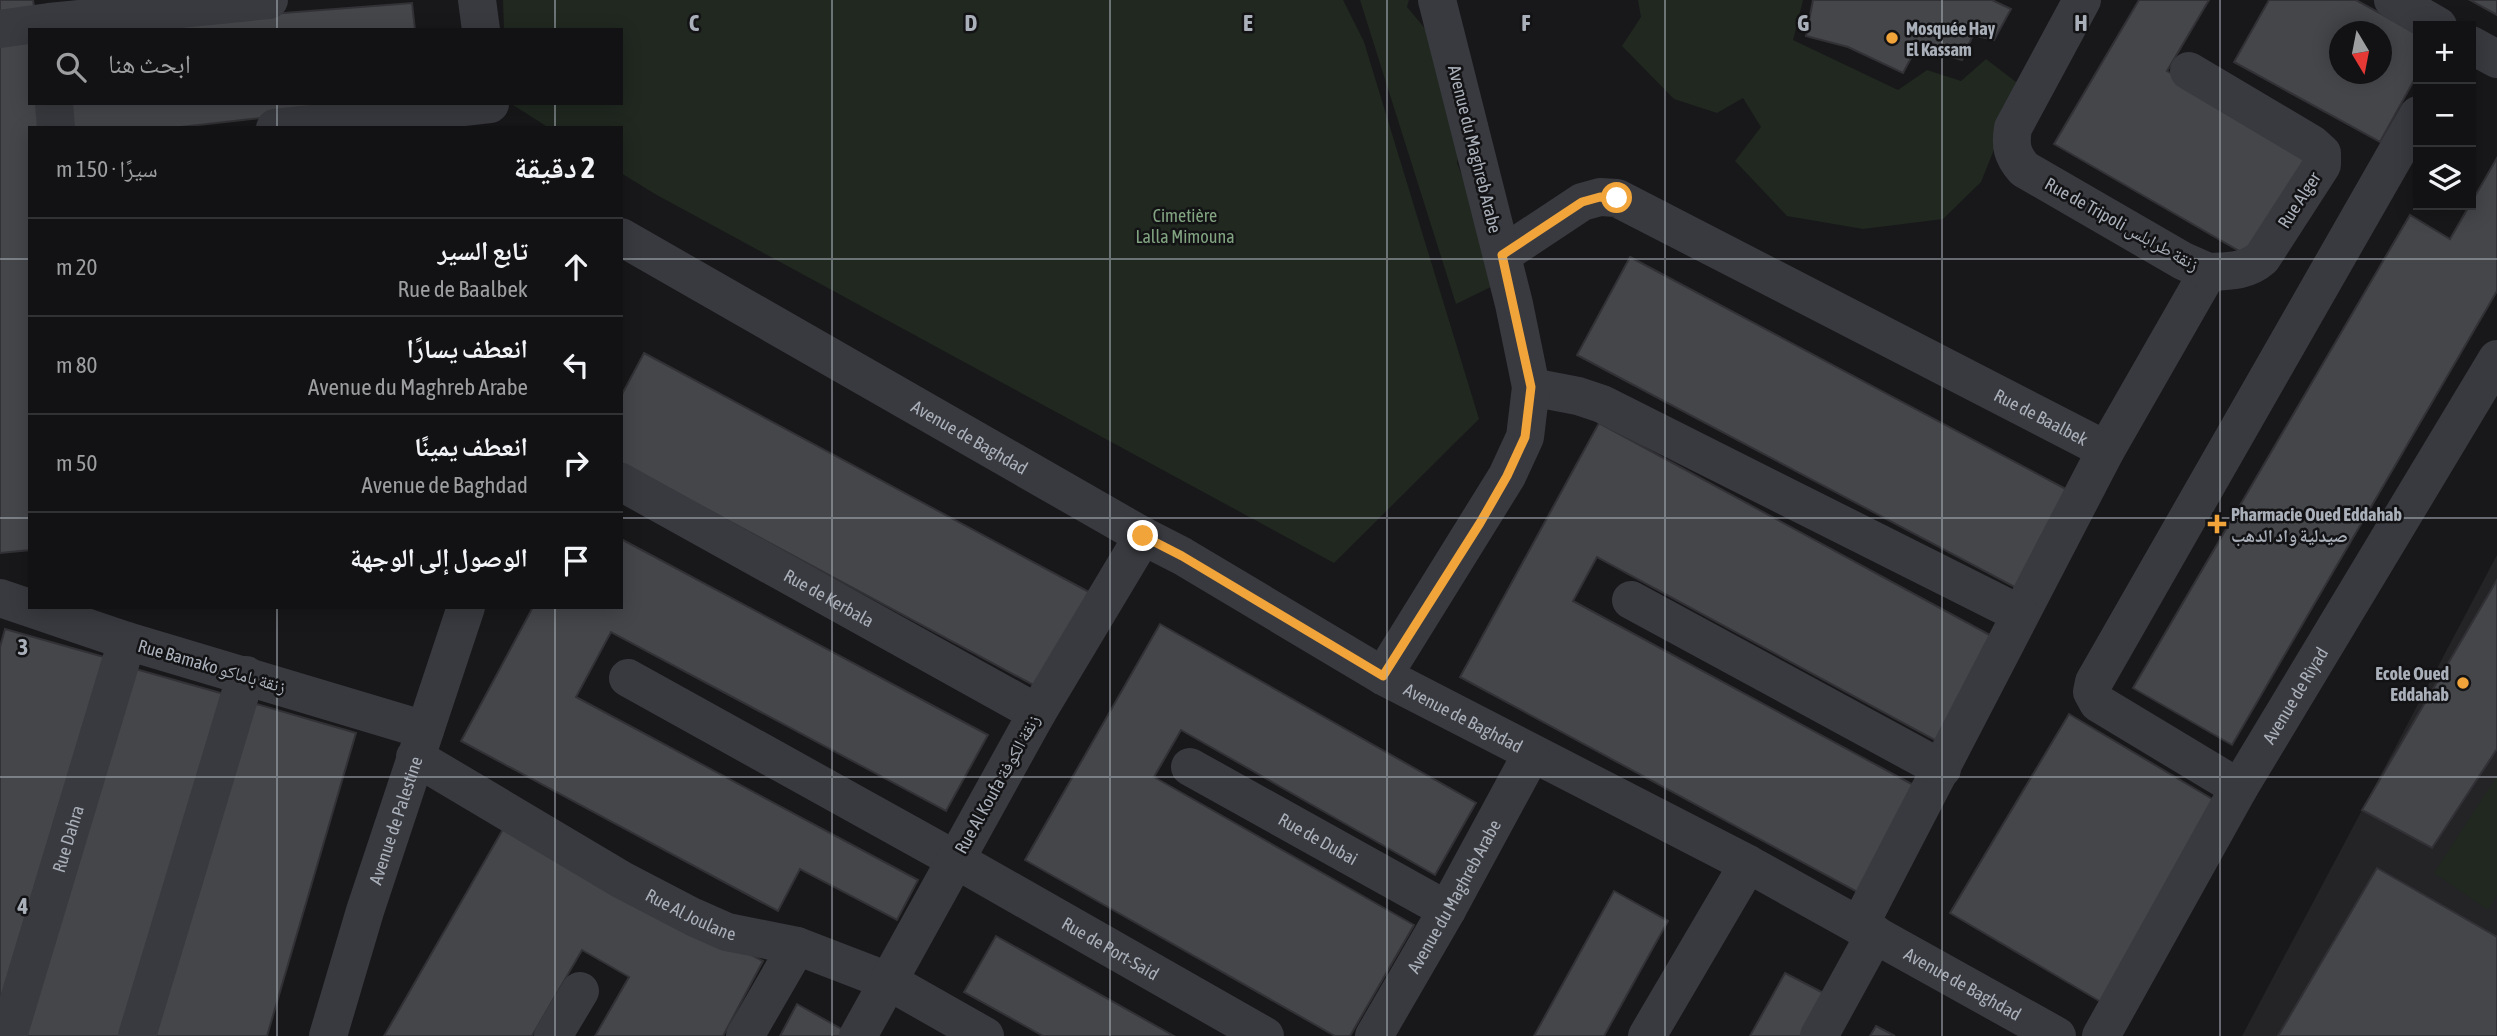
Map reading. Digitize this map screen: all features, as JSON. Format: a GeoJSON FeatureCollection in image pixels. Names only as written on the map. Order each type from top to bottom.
{"type":"FeatureCollection","features":[{"type":"Feature","properties":{"kind":"street"},"geometry":{"type":"LineString","coordinates":[[0,29],[48,17],[270,0]]}},
{"type":"Feature","properties":{"kind":"street"},"geometry":{"type":"LineString","coordinates":[[477,0],[481,28]]}},
{"type":"Feature","properties":{"kind":"street","name":"Avenue du Maghreb Arabe"},"geometry":{"type":"LineString","coordinates":[[1383,676],[1507,476],[1525,437],[1531,387],[1502,255],[1437,0]]}},
{"type":"Feature","properties":{"kind":"street","name":"Rue de Tripoli زنقة طرابلس"},"geometry":{"type":"LineString","coordinates":[[2082,0],[2014,128],[2010,145],[2015,158],[2024,169],[2183,261],[2207,272],[2106,450]]}},
{"type":"Feature","properties":{"kind":"street"},"geometry":{"type":"LineString","coordinates":[[2393,0],[2429,21]]}},
{"type":"Feature","properties":{"kind":"street"},"geometry":{"type":"LineString","coordinates":[[2476,48],[2497,59]]}},
{"type":"Feature","properties":{"kind":"street","name":"Rue Alger"},"geometry":{"type":"LineString","coordinates":[[2189,71],[2312,144],[2322,153],[2322,165],[2262,258],[2252,267],[2207,272]]}},
{"type":"Feature","properties":{"kind":"street"},"geometry":{"type":"LineString","coordinates":[[54,105],[56,126]]}},
{"type":"Feature","properties":{"kind":"street"},"geometry":{"type":"LineString","coordinates":[[292,126],[473,105]]}},
{"type":"Feature","properties":{"kind":"street"},"geometry":{"type":"LineString","coordinates":[[491,105],[498,126]]}},
{"type":"Feature","properties":{"kind":"street"},"geometry":{"type":"LineString","coordinates":[[2239,788],[2098,703],[2092,692],[2094,682],[2413,124]]}},
{"type":"Feature","properties":{"kind":"street","name":"Rue de Baalbek"},"geometry":{"type":"LineString","coordinates":[[1502,255],[1582,202],[1600,197],[1617,198],[2106,450],[1942,769],[1819,1036]]}},
{"type":"Feature","properties":{"kind":"street","name":"Avenue de Baghdad"},"geometry":{"type":"LineString","coordinates":[[623,238],[1182,556],[1383,676],[1748,864],[1867,930],[2010,1024],[2057,1036]]}},
{"type":"Feature","properties":{"kind":"street","name":"Avenue de Riyad"},"geometry":{"type":"LineString","coordinates":[[2101,1036],[2239,788],[2497,359]]}},
{"type":"Feature","properties":{"kind":"street"},"geometry":{"type":"LineString","coordinates":[[1531,387],[1578,396],[1602,404],[2020,614]]}},
{"type":"Feature","properties":{"kind":"street","name":"Rue de Kerbala"},"geometry":{"type":"LineString","coordinates":[[623,483],[1037,713]]}},
{"type":"Feature","properties":{"kind":"street","name":"Rue Al Koufa زنقة الكوفة"},"geometry":{"type":"LineString","coordinates":[[858,1036],[1037,713],[1143,536]]}},
{"type":"Feature","properties":{"kind":"street","name":"Rue Bamako زنقة باماكو"},"geometry":{"type":"LineString","coordinates":[[0,597],[28,607]]}},
{"type":"Feature","properties":{"kind":"street"},"geometry":{"type":"LineString","coordinates":[[1631,600],[1942,769]]}},
{"type":"Feature","properties":{"kind":"street","name":"Rue Bamako زنقة باماكو"},"geometry":{"type":"LineString","coordinates":[[35,609],[127,641],[246,675],[420,744]]}},
{"type":"Feature","properties":{"kind":"street","name":"Avenue de Palestine"},"geometry":{"type":"LineString","coordinates":[[328,1036],[365,911],[466,609]]}},
{"type":"Feature","properties":{"kind":"street","name":"Rue Dahra"},"geometry":{"type":"LineString","coordinates":[[8,1036],[127,641]]}},
{"type":"Feature","properties":{"kind":"street"},"geometry":{"type":"LineString","coordinates":[[137,1036],[246,675]]}},
{"type":"Feature","properties":{"kind":"street","name":"Rue de Port-Said"},"geometry":{"type":"LineString","coordinates":[[628,678],[1265,1036]]}},
{"type":"Feature","properties":{"kind":"street","name":"Rue Al Joulane"},"geometry":{"type":"LineString","coordinates":[[420,744],[622,880],[727,932],[797,946],[888,981],[985,1036]]}},
{"type":"Feature","properties":{"kind":"street","name":"Avenue du Maghreb Arabe"},"geometry":{"type":"LineString","coordinates":[[1374,1036],[1447,910],[1531,754]]}},
{"type":"Feature","properties":{"kind":"street","name":"Rue de Dubai"},"geometry":{"type":"LineString","coordinates":[[1190,767],[1447,910]]}},
{"type":"Feature","properties":{"kind":"street"},"geometry":{"type":"LineString","coordinates":[[1647,1036],[1748,864]]}},
{"type":"Feature","properties":{"kind":"street"},"geometry":{"type":"LineString","coordinates":[[745,1036],[797,946]]}},
{"type":"Feature","properties":{"kind":"street"},"geometry":{"type":"LineString","coordinates":[[553,1036],[580,991]]}},
{"type":"Feature","properties":{"kind":"shaded area","name":"Ecole Oued Eddahab"},"geometry":{"type":"Polygon","coordinates":[[[2497,555],[2497,1036],[2242,1036],[2362,810],[2497,555]]]}},
{"type":"Feature","properties":{"kind":"green space","name":"Cimetière Lalla Mimouna"},"geometry":{"type":"Polygon","coordinates":[[[503,0],[1343,0],[1364,42],[1479,419],[1334,563],[655,194],[623,174],[623,126],[546,126],[513,105],[623,105],[623,28],[504,28],[503,0]]]}},
{"type":"Feature","properties":{"kind":"green space"},"geometry":{"type":"Polygon","coordinates":[[[1360,0],[1409,0],[1407,7],[1454,63],[1461,142],[1457,163],[1503,281],[1456,304],[1360,0]]]}},
{"type":"Feature","properties":{"kind":"green space"},"geometry":{"type":"Polygon","coordinates":[[[1638,0],[1803,0],[1793,40],[1898,90],[1927,70],[1961,81],[1986,59],[2020,85],[1981,182],[1943,219],[1863,229],[1787,216],[1735,161],[1761,127],[1743,98],[1717,113],[1674,99],[1622,46],[1641,17],[1638,0]]]}},
{"type":"Feature","properties":{"kind":"green space"},"geometry":{"type":"Polygon","coordinates":[[[2497,776],[2497,895],[2488,910],[2434,873],[2497,776]]]}},
{"type":"Feature","properties":{"kind":"building"},"geometry":{"type":"Polygon","coordinates":[[[0,0],[33,0],[35,13],[0,17],[0,0]]]}},
{"type":"Feature","properties":{"kind":"building","name":"Mosquée Hay El Kassam"},"geometry":{"type":"Polygon","coordinates":[[[1813,0],[1992,0],[2011,9],[1994,40],[1973,35],[1962,60],[1917,47],[1903,73],[1848,47],[1806,36],[1813,0]]]}},
{"type":"Feature","properties":{"kind":"building"},"geometry":{"type":"Polygon","coordinates":[[[2139,0],[2209,0],[2167,71],[2313,155],[2253,259],[2054,144],[2139,0]]]}},
{"type":"Feature","properties":{"kind":"building"},"geometry":{"type":"Polygon","coordinates":[[[2269,0],[2356,0],[2413,31],[2413,82],[2380,142],[2234,62],[2269,0]]]}},
{"type":"Feature","properties":{"kind":"building"},"geometry":{"type":"Polygon","coordinates":[[[2470,0],[2497,0],[2497,15],[2470,0]]]}},
{"type":"Feature","properties":{"kind":"building"},"geometry":{"type":"Polygon","coordinates":[[[412,3],[415,28],[88,28],[412,3]]]}},
{"type":"Feature","properties":{"kind":"building"},"geometry":{"type":"Polygon","coordinates":[[[28,41],[28,105],[41,105],[43,126],[28,126],[28,550],[0,553],[0,43],[28,41]]]}},
{"type":"Feature","properties":{"kind":"building"},"geometry":{"type":"Polygon","coordinates":[[[69,105],[374,105],[190,126],[72,126],[69,105]]]}},
{"type":"Feature","properties":{"kind":"building"},"geometry":{"type":"Polygon","coordinates":[[[2497,158],[2497,291],[2232,745],[2133,688],[2410,215],[2450,239],[2467,210],[2476,210],[2476,194],[2497,158]]]}},
{"type":"Feature","properties":{"kind":"building"},"geometry":{"type":"Polygon","coordinates":[[[1630,257],[2077,495],[2024,592],[1577,355],[1630,257]]]}},
{"type":"Feature","properties":{"kind":"building"},"geometry":{"type":"Polygon","coordinates":[[[644,353],[1089,592],[1037,687],[623,464],[623,392],[644,353]]]}},
{"type":"Feature","properties":{"kind":"building"},"geometry":{"type":"Polygon","coordinates":[[[1599,423],[1999,640],[1942,744],[1597,557],[1573,601],[1919,788],[1861,894],[1460,677],[1599,423]]]}},
{"type":"Feature","properties":{"kind":"building"},"geometry":{"type":"Polygon","coordinates":[[[623,540],[988,735],[946,811],[611,632],[576,697],[918,880],[897,920],[800,869],[778,911],[461,741],[532,609],[623,609],[623,540]]]}},
{"type":"Feature","properties":{"kind":"building"},"geometry":{"type":"Polygon","coordinates":[[[2497,580],[2497,749],[2432,848],[2362,810],[2497,580]]]}},
{"type":"Feature","properties":{"kind":"building"},"geometry":{"type":"Polygon","coordinates":[[[1160,624],[1476,803],[1435,875],[1181,730],[1154,777],[1414,925],[1350,1036],[1335,1036],[1025,860],[1160,624]]]}},
{"type":"Feature","properties":{"kind":"building"},"geometry":{"type":"Polygon","coordinates":[[[5,629],[111,659],[0,1025],[0,647],[5,629]]]}},
{"type":"Feature","properties":{"kind":"building"},"geometry":{"type":"Polygon","coordinates":[[[125,666],[231,696],[128,1036],[25,1036],[125,666]]]}},
{"type":"Feature","properties":{"kind":"building"},"geometry":{"type":"Polygon","coordinates":[[[253,703],[356,733],[267,1036],[154,1036],[253,703]]]}},
{"type":"Feature","properties":{"kind":"building"},"geometry":{"type":"Polygon","coordinates":[[[2069,714],[2219,803],[2101,1002],[1950,913],[2069,714]]]}},
{"type":"Feature","properties":{"kind":"building"},"geometry":{"type":"Polygon","coordinates":[[[506,824],[763,961],[723,1036],[595,1036],[629,977],[582,950],[532,1036],[384,1036],[506,824]]]}},
{"type":"Feature","properties":{"kind":"building"},"geometry":{"type":"Polygon","coordinates":[[[2377,868],[2497,937],[2497,1036],[2278,1036],[2377,868]]]}},
{"type":"Feature","properties":{"kind":"building"},"geometry":{"type":"Polygon","coordinates":[[[1614,891],[1668,921],[1604,1036],[1534,1036],[1614,891]]]}},
{"type":"Feature","properties":{"kind":"building"},"geometry":{"type":"Polygon","coordinates":[[[996,936],[1174,1036],[1043,1036],[964,992],[996,936]]]}},
{"type":"Feature","properties":{"kind":"building"},"geometry":{"type":"Polygon","coordinates":[[[1785,973],[1837,1000],[1817,1036],[1750,1036],[1785,973]]]}},
{"type":"Feature","properties":{"kind":"building"},"geometry":{"type":"Polygon","coordinates":[[[797,1004],[854,1036],[780,1036],[797,1004]]]}},
{"type":"Feature","properties":{"kind":"building"},"geometry":{"type":"Polygon","coordinates":[[[1876,1026],[1895,1036],[1870,1036],[1876,1026]]]}},
{"type":"Feature","properties":{"kind":"place","name":"Mosquée Hay El Kassam"},"geometry":{"type":"Point","coordinates":[1892,38]}},
{"type":"Feature","properties":{"kind":"place","name":"Pharmacie Oued Eddahab صيدلية واد الدهب"},"geometry":{"type":"Point","coordinates":[2217,524]}},
{"type":"Feature","properties":{"kind":"place","name":"Ecole Oued Eddahab"},"geometry":{"type":"Point","coordinates":[2463,683]}},
{"type":"Feature","properties":{"kind":"route"},"geometry":{"type":"LineString","coordinates":[[1143,536],[1182,556],[1383,676],[1480,523],[1507,476],[1525,437],[1531,387],[1502,255],[1582,202],[1600,197],[1617,198]]}}]}
